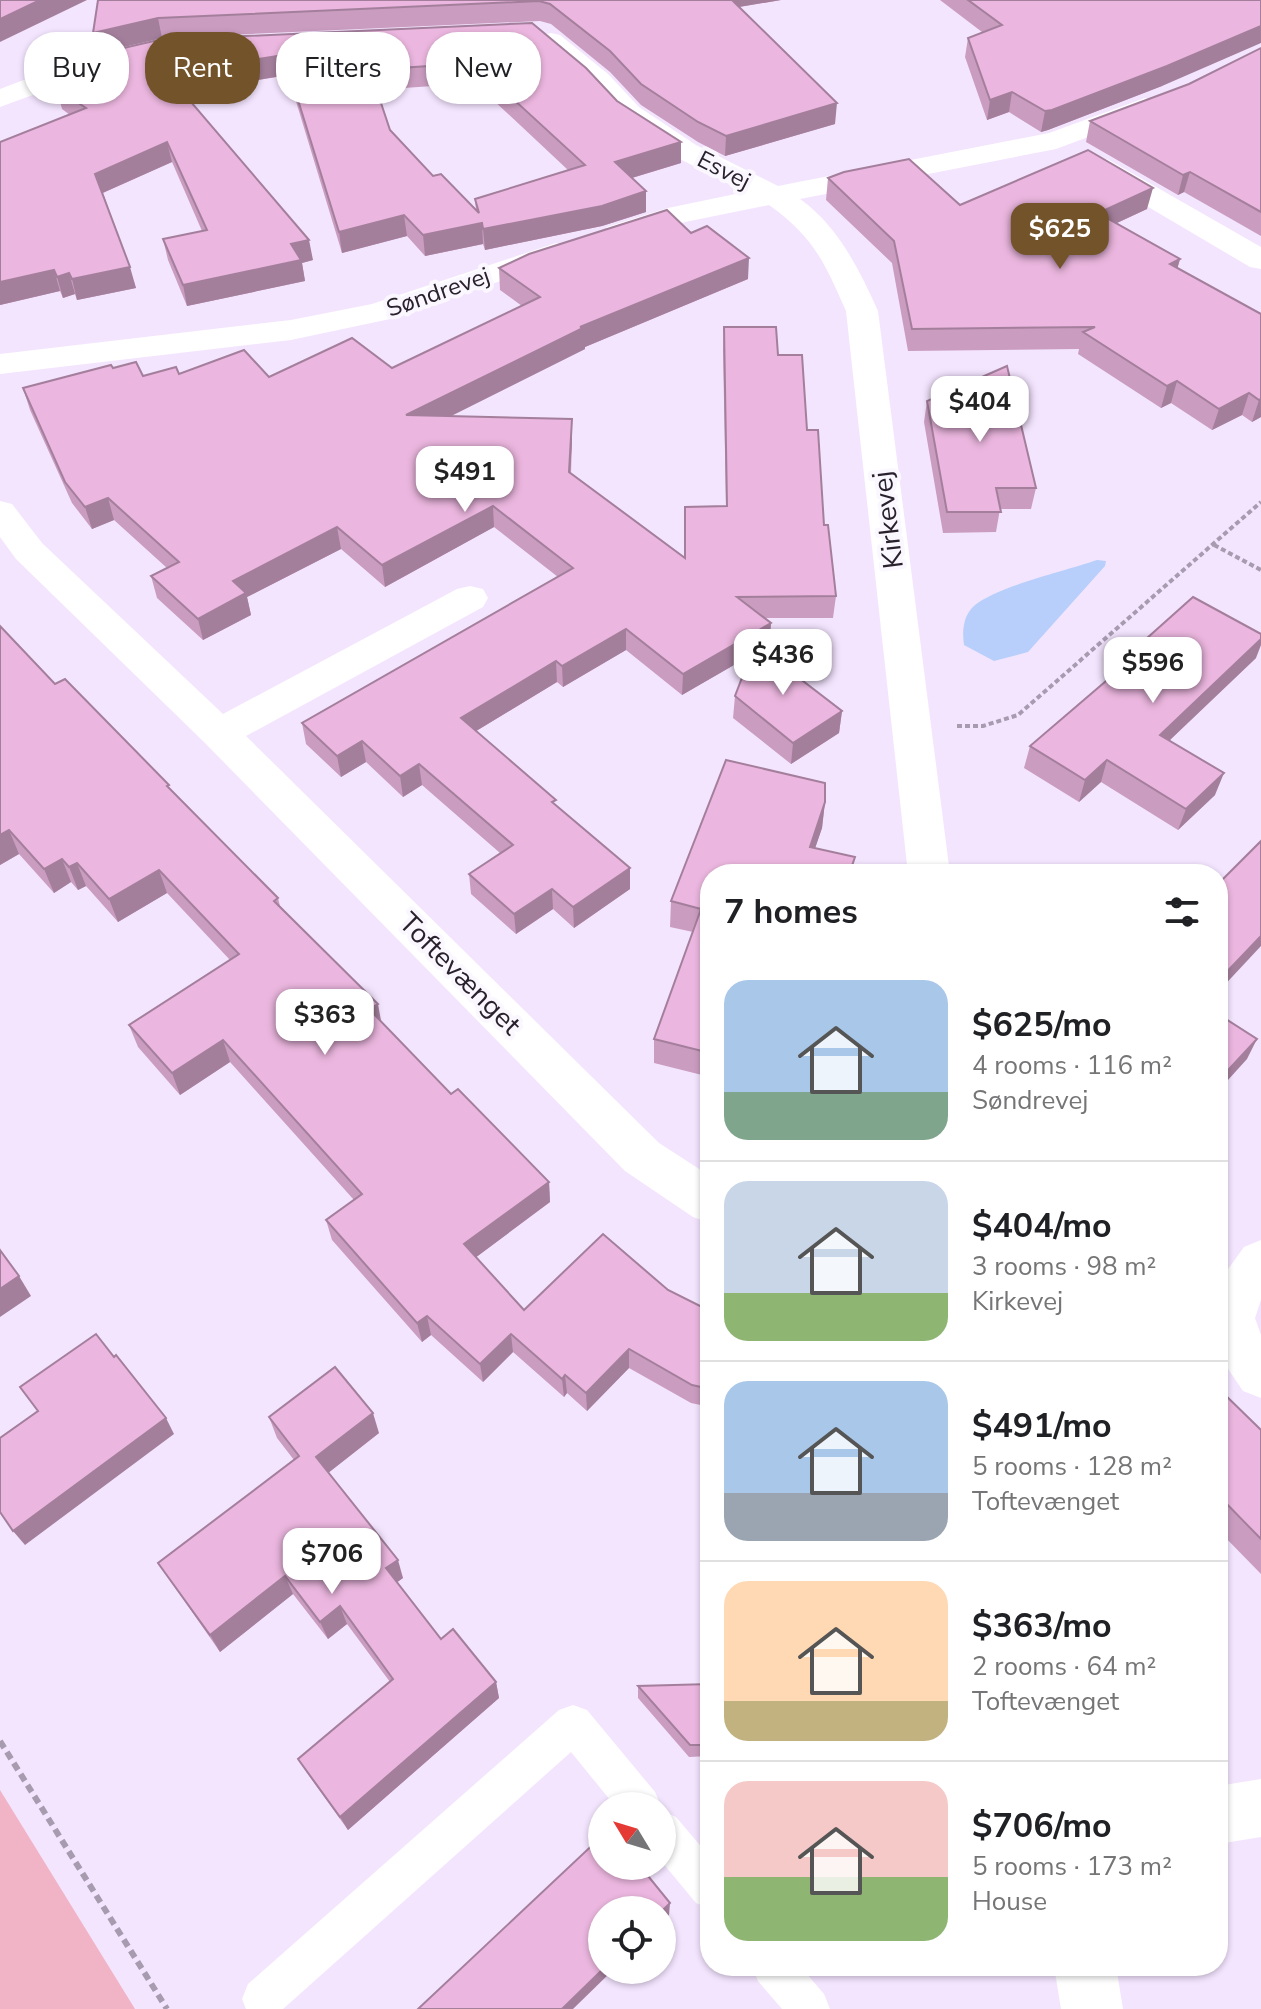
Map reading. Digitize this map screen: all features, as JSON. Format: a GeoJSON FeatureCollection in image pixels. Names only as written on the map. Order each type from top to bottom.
{"type":"FeatureCollection","features":[{"type":"Feature","properties":{"kind":"street","name":"Esvej"},"geometry":{"type":"LineString","coordinates":[[541,33],[598,80],[629,113],[686,151],[777,197]]}},
{"type":"Feature","properties":{"kind":"street"},"geometry":{"type":"LineString","coordinates":[[0,99],[81,68],[145,55]]}},
{"type":"Feature","properties":{"kind":"street","name":"Søndrevej"},"geometry":{"type":"LineString","coordinates":[[0,364],[263,334],[379,312],[679,214],[1056,140],[1173,95]]}},
{"type":"Feature","properties":{"kind":"street"},"geometry":{"type":"LineString","coordinates":[[1056,140],[1261,260]]}},
{"type":"Feature","properties":{"kind":"street","name":"Kirkevej"},"geometry":{"type":"LineString","coordinates":[[777,197],[807,218],[840,262],[862,311],[928,864]]}},
{"type":"Feature","properties":{"kind":"street","name":"Toftevænget"},"geometry":{"type":"LineString","coordinates":[[0,512],[29,551],[219,733],[642,1157],[700,1195]]}},
{"type":"Feature","properties":{"kind":"street"},"geometry":{"type":"LineString","coordinates":[[219,733],[470,598]]}},
{"type":"Feature","properties":{"kind":"street"},"geometry":{"type":"LineString","coordinates":[[1261,1262],[1240,1288],[1230,1310],[1229,1327],[1244,1354],[1261,1374]]}},
{"type":"Feature","properties":{"kind":"street"},"geometry":{"type":"LineString","coordinates":[[1228,1813],[1261,1808]]}},
{"type":"Feature","properties":{"kind":"street"},"geometry":{"type":"LineString","coordinates":[[1087,1976],[1092,2009]]}},
{"type":"Feature","properties":{"kind":"lane"},"geometry":{"type":"LineString","coordinates":[[263,1999],[573,1724],[629,1792]]}},
{"type":"Feature","properties":{"kind":"lane"},"geometry":{"type":"LineString","coordinates":[[676,1848],[700,1877]]}},
{"type":"Feature","properties":{"kind":"lane"},"geometry":{"type":"LineString","coordinates":[[781,1976],[809,2009]]}},
{"type":"Feature","properties":{"kind":"path"},"geometry":{"type":"LineString","coordinates":[[912,726],[983,726],[1018,715],[1261,502]]}},
{"type":"Feature","properties":{"kind":"path"},"geometry":{"type":"LineString","coordinates":[[1214,545],[1261,570]]}},
{"type":"Feature","properties":{"kind":"path"},"geometry":{"type":"LineString","coordinates":[[0,1741],[167,2009]]}},
{"type":"Feature","properties":{"kind":"shaded area"},"geometry":{"type":"Polygon","coordinates":[[[0,1790],[135,2009],[0,2009],[0,1790]]]}},
{"type":"Feature","properties":{"kind":"water"},"geometry":{"type":"Polygon","coordinates":[[[1097,560],[1106,561],[1105,566],[1028,652],[994,661],[964,645],[966,618],[975,605],[1016,585],[1097,560]]]}},
{"type":"Feature","properties":{"kind":"building"},"geometry":{"type":"Polygon","coordinates":[[[0,0],[40,0],[0,19],[0,0]]]}},
{"type":"Feature","properties":{"kind":"building"},"geometry":{"type":"Polygon","coordinates":[[[98,0],[732,0],[837,103],[726,136],[698,122],[641,84],[610,51],[550,4],[539,1],[158,18],[93,32],[98,0]]]}},
{"type":"Feature","properties":{"kind":"building"},"geometry":{"type":"Polygon","coordinates":[[[968,0],[1261,0],[1261,26],[1167,66],[1045,111],[1012,92],[990,100],[968,38],[1002,25],[968,0]]]}},
{"type":"Feature","properties":{"kind":"building"},"geometry":{"type":"Polygon","coordinates":[[[532,23],[586,68],[617,101],[681,142],[615,162],[646,191],[602,206],[483,229],[482,223],[423,235],[404,215],[339,232],[299,104],[381,104],[390,130],[433,176],[441,174],[479,213],[475,199],[585,165],[519,104],[541,104],[541,32],[426,32],[426,66],[410,67],[410,32],[334,32],[532,23]]]}},
{"type":"Feature","properties":{"kind":"building"},"geometry":{"type":"Polygon","coordinates":[[[260,35],[276,35],[276,56],[260,59],[260,35]]]}},
{"type":"Feature","properties":{"kind":"building"},"geometry":{"type":"Polygon","coordinates":[[[145,43],[145,104],[193,104],[309,240],[291,244],[301,260],[183,285],[163,239],[207,230],[167,142],[95,174],[130,267],[72,279],[69,273],[57,277],[54,270],[0,282],[0,142],[86,108],[80,104],[129,104],[129,47],[145,43]]]}},
{"type":"Feature","properties":{"kind":"building"},"geometry":{"type":"Polygon","coordinates":[[[1261,48],[1261,212],[1190,172],[1183,175],[1090,121],[1189,84],[1261,48]]]}},
{"type":"Feature","properties":{"kind":"building"},"geometry":{"type":"Polygon","coordinates":[[[1088,150],[1153,188],[1098,213],[1180,259],[1170,264],[1261,314],[1261,399],[1249,393],[1219,409],[1177,381],[1167,386],[1083,332],[1095,327],[912,329],[894,241],[828,178],[909,159],[960,205],[1088,150]]]}},
{"type":"Feature","properties":{"kind":"building"},"geometry":{"type":"Polygon","coordinates":[[[667,210],[691,233],[707,226],[749,258],[580,327],[585,327],[406,415],[572,419],[569,472],[685,558],[685,507],[727,506],[724,327],[776,327],[778,355],[802,355],[807,430],[818,430],[824,525],[828,525],[836,596],[737,597],[771,623],[683,674],[626,629],[562,666],[556,661],[461,718],[556,800],[552,802],[630,868],[573,907],[552,889],[514,914],[469,874],[513,845],[419,764],[400,776],[362,741],[337,756],[302,723],[573,568],[493,506],[382,565],[337,527],[233,581],[246,593],[198,619],[151,576],[179,562],[108,498],[85,507],[65,482],[23,388],[111,365],[113,368],[136,362],[143,376],[176,367],[179,374],[244,350],[269,377],[352,338],[392,368],[540,297],[499,268],[529,254],[667,210]]]}},
{"type":"Feature","properties":{"kind":"building"},"geometry":{"type":"Polygon","coordinates":[[[1007,366],[1036,488],[996,488],[1001,512],[947,512],[927,401],[1007,366]]]}},
{"type":"Feature","properties":{"kind":"building"},"geometry":{"type":"Polygon","coordinates":[[[1193,597],[1261,634],[1261,639],[1160,735],[1224,773],[1186,809],[1107,760],[1085,780],[1030,746],[1113,675],[1108,673],[1193,597]]]}},
{"type":"Feature","properties":{"kind":"building"},"geometry":{"type":"Polygon","coordinates":[[[0,626],[55,684],[65,679],[278,898],[274,901],[378,1004],[369,1009],[451,1094],[458,1089],[549,1182],[464,1244],[524,1310],[603,1234],[668,1290],[700,1306],[700,1387],[629,1349],[586,1393],[565,1375],[562,1379],[511,1334],[480,1364],[427,1316],[417,1323],[326,1220],[362,1194],[223,1040],[172,1073],[129,1025],[239,954],[159,870],[109,899],[77,863],[69,867],[62,859],[44,869],[9,830],[0,835],[0,626]]]}},
{"type":"Feature","properties":{"kind":"building"},"geometry":{"type":"Polygon","coordinates":[[[755,644],[842,711],[793,743],[735,696],[755,644]]]}},
{"type":"Feature","properties":{"kind":"building"},"geometry":{"type":"Polygon","coordinates":[[[726,760],[825,783],[825,802],[810,847],[855,857],[853,864],[700,864],[700,909],[671,901],[726,760]]]}},
{"type":"Feature","properties":{"kind":"building"},"geometry":{"type":"Polygon","coordinates":[[[1261,841],[1261,936],[1228,971],[1228,874],[1261,841]]]}},
{"type":"Feature","properties":{"kind":"building"},"geometry":{"type":"Polygon","coordinates":[[[700,912],[700,1050],[654,1039],[700,912]]]}},
{"type":"Feature","properties":{"kind":"building"},"geometry":{"type":"Polygon","coordinates":[[[1228,1020],[1257,1039],[1228,1070],[1228,1020]]]}},
{"type":"Feature","properties":{"kind":"building"},"geometry":{"type":"Polygon","coordinates":[[[0,1250],[19,1276],[0,1289],[0,1250]]]}},
{"type":"Feature","properties":{"kind":"building"},"geometry":{"type":"Polygon","coordinates":[[[96,1334],[166,1418],[13,1531],[0,1512],[0,1438],[38,1411],[20,1387],[96,1334]]]}},
{"type":"Feature","properties":{"kind":"building"},"geometry":{"type":"Polygon","coordinates":[[[335,1367],[373,1413],[316,1457],[398,1560],[386,1568],[441,1639],[453,1629],[496,1682],[340,1817],[298,1759],[393,1679],[340,1606],[320,1622],[285,1576],[210,1635],[158,1563],[299,1456],[269,1417],[335,1367]]]}},
{"type":"Feature","properties":{"kind":"building"},"geometry":{"type":"Polygon","coordinates":[[[1228,1398],[1261,1430],[1261,1539],[1228,1505],[1228,1398]]]}},
{"type":"Feature","properties":{"kind":"building"},"geometry":{"type":"Polygon","coordinates":[[[700,1684],[700,1745],[690,1745],[638,1686],[700,1684]]]}},
{"type":"Feature","properties":{"kind":"building"},"geometry":{"type":"Polygon","coordinates":[[[588,1849],[588,1880],[651,1880],[664,1896],[588,1896],[588,1984],[564,2009],[418,2009],[588,1849]]]}}]}
